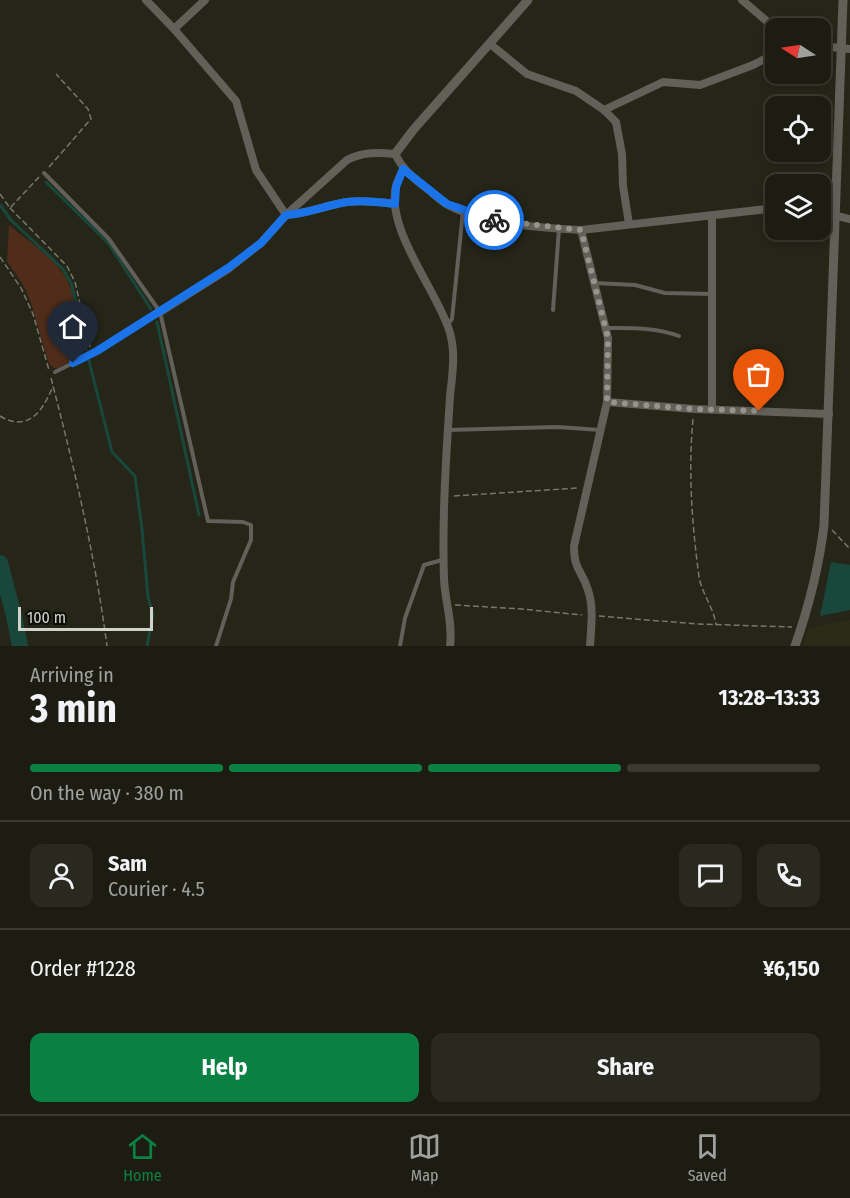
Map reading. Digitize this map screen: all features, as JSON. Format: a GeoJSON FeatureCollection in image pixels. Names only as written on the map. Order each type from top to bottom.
{"type":"FeatureCollection","features":[{"type":"Feature","properties":{"kind":"street"},"geometry":{"type":"LineString","coordinates":[[146,0],[236,101],[256,170],[286,215]]}},
{"type":"Feature","properties":{"kind":"street"},"geometry":{"type":"LineString","coordinates":[[174,29],[204,0]]}},
{"type":"Feature","properties":{"kind":"street"},"geometry":{"type":"LineString","coordinates":[[394,154],[528,0]]}},
{"type":"Feature","properties":{"kind":"street"},"geometry":{"type":"LineString","coordinates":[[742,0],[765,20]]}},
{"type":"Feature","properties":{"kind":"street"},"geometry":{"type":"LineString","coordinates":[[795,646],[817,570],[824,525],[835,215],[846,49],[843,0]]}},
{"type":"Feature","properties":{"kind":"street"},"geometry":{"type":"LineString","coordinates":[[490,44],[527,74],[576,92],[604,110],[616,122],[622,154],[622,186],[629,224]]}},
{"type":"Feature","properties":{"kind":"street"},"geometry":{"type":"LineString","coordinates":[[831,47],[846,49]]}},
{"type":"Feature","properties":{"kind":"street"},"geometry":{"type":"LineString","coordinates":[[604,110],[663,82],[700,85],[765,59]]}},
{"type":"Feature","properties":{"kind":"street"},"geometry":{"type":"LineString","coordinates":[[160,312],[228,268],[261,243],[286,215],[347,160],[355,155],[376,152],[394,154]]}},
{"type":"Feature","properties":{"kind":"street"},"geometry":{"type":"LineString","coordinates":[[394,154],[403,169],[447,204],[491,219],[581,230],[765,209]]}},
{"type":"Feature","properties":{"kind":"street"},"geometry":{"type":"LineString","coordinates":[[403,169],[396,187],[395,204],[412,257],[447,325],[452,340],[453,358],[444,496],[444,580],[451,626],[450,646]]}},
{"type":"Feature","properties":{"kind":"street"},"geometry":{"type":"LineString","coordinates":[[286,215],[295,215],[347,202],[395,204]]}},
{"type":"Feature","properties":{"kind":"street"},"geometry":{"type":"LineString","coordinates":[[831,214],[850,219]]}},
{"type":"Feature","properties":{"kind":"street"},"geometry":{"type":"LineString","coordinates":[[712,216],[712,409]]}},
{"type":"Feature","properties":{"kind":"street"},"geometry":{"type":"LineString","coordinates":[[581,230],[608,338],[607,402],[574,546],[574,562],[589,590],[590,646]]}},
{"type":"Feature","properties":{"kind":"street"},"geometry":{"type":"LineString","coordinates":[[607,402],[694,409],[829,414]]}},
{"type":"Feature","properties":{"kind":"lane"},"geometry":{"type":"LineString","coordinates":[[44,172],[109,239],[160,312],[208,521],[243,522],[251,525],[251,540],[233,582],[231,599],[216,646]]}},
{"type":"Feature","properties":{"kind":"lane"},"geometry":{"type":"LineString","coordinates":[[447,325],[452,319],[463,210]]}},
{"type":"Feature","properties":{"kind":"lane"},"geometry":{"type":"LineString","coordinates":[[553,310],[559,229]]}},
{"type":"Feature","properties":{"kind":"lane"},"geometry":{"type":"LineString","coordinates":[[594,283],[635,285],[666,293],[713,294]]}},
{"type":"Feature","properties":{"kind":"lane"},"geometry":{"type":"LineString","coordinates":[[55,372],[91,354],[160,312]]}},
{"type":"Feature","properties":{"kind":"lane"},"geometry":{"type":"LineString","coordinates":[[605,328],[636,328],[679,336]]}},
{"type":"Feature","properties":{"kind":"lane"},"geometry":{"type":"LineString","coordinates":[[448,430],[578,427],[600,430]]}},
{"type":"Feature","properties":{"kind":"lane"},"geometry":{"type":"LineString","coordinates":[[400,646],[405,618],[424,565],[444,560]]}},
{"type":"Feature","properties":{"kind":"path"},"geometry":{"type":"LineString","coordinates":[[56,74],[91,115]]}},
{"type":"Feature","properties":{"kind":"path"},"geometry":{"type":"LineString","coordinates":[[10,208],[68,266],[75,282],[91,354]]}},
{"type":"Feature","properties":{"kind":"path"},"geometry":{"type":"LineString","coordinates":[[0,256],[21,288],[33,314],[53,385],[93,553],[107,646]]}},
{"type":"Feature","properties":{"kind":"path"},"geometry":{"type":"LineString","coordinates":[[0,416],[15,424],[29,420],[39,411],[53,385]]}},
{"type":"Feature","properties":{"kind":"path"},"geometry":{"type":"LineString","coordinates":[[694,409],[690,481],[699,568],[705,598],[714,614],[716,625]]}},
{"type":"Feature","properties":{"kind":"path"},"geometry":{"type":"LineString","coordinates":[[444,496],[587,488]]}},
{"type":"Feature","properties":{"kind":"path"},"geometry":{"type":"LineString","coordinates":[[824,525],[831,529],[850,549]]}},
{"type":"Feature","properties":{"kind":"path"},"geometry":{"type":"LineString","coordinates":[[449,606],[801,629]]}},
{"type":"Feature","properties":{"kind":"shaded area"},"geometry":{"type":"Polygon","coordinates":[[[9,225],[59,268],[74,297],[82,354],[58,368],[49,364],[31,303],[24,286],[7,261],[9,225]]]}},
{"type":"Feature","properties":{"kind":"shaded area"},"geometry":{"type":"Polygon","coordinates":[[[850,620],[850,646],[803,646],[809,628],[850,620]]]}},
{"type":"Feature","properties":{"kind":"water"},"geometry":{"type":"Polygon","coordinates":[[[831,562],[850,565],[850,610],[820,616],[831,562]]]}},
{"type":"Feature","properties":{"kind":"waterway"},"geometry":{"type":"LineString","coordinates":[[46,182],[109,244],[151,309]]}},
{"type":"Feature","properties":{"kind":"waterway"},"geometry":{"type":"LineString","coordinates":[[0,205],[11,220],[63,269],[71,283],[82,323],[86,349]]}},
{"type":"Feature","properties":{"kind":"waterway"},"geometry":{"type":"LineString","coordinates":[[157,322],[199,515]]}},
{"type":"Feature","properties":{"kind":"waterway"},"geometry":{"type":"LineString","coordinates":[[89,361],[112,452],[135,476],[148,597],[153,615],[147,646]]}},
{"type":"Feature","properties":{"kind":"waterway"},"geometry":{"type":"LineString","coordinates":[[0,563],[20,646]]}},
{"type":"Feature","properties":{"kind":"way so far"},"geometry":{"type":"LineString","coordinates":[[494,220],[581,230],[608,338],[607,402],[694,409],[759,411]]}},
{"type":"Feature","properties":{"kind":"route"},"geometry":{"type":"LineString","coordinates":[[73,363],[97,351],[228,268],[261,243],[286,215],[295,215],[347,202],[395,204],[396,187],[403,169],[447,204],[494,220]]}}]}
